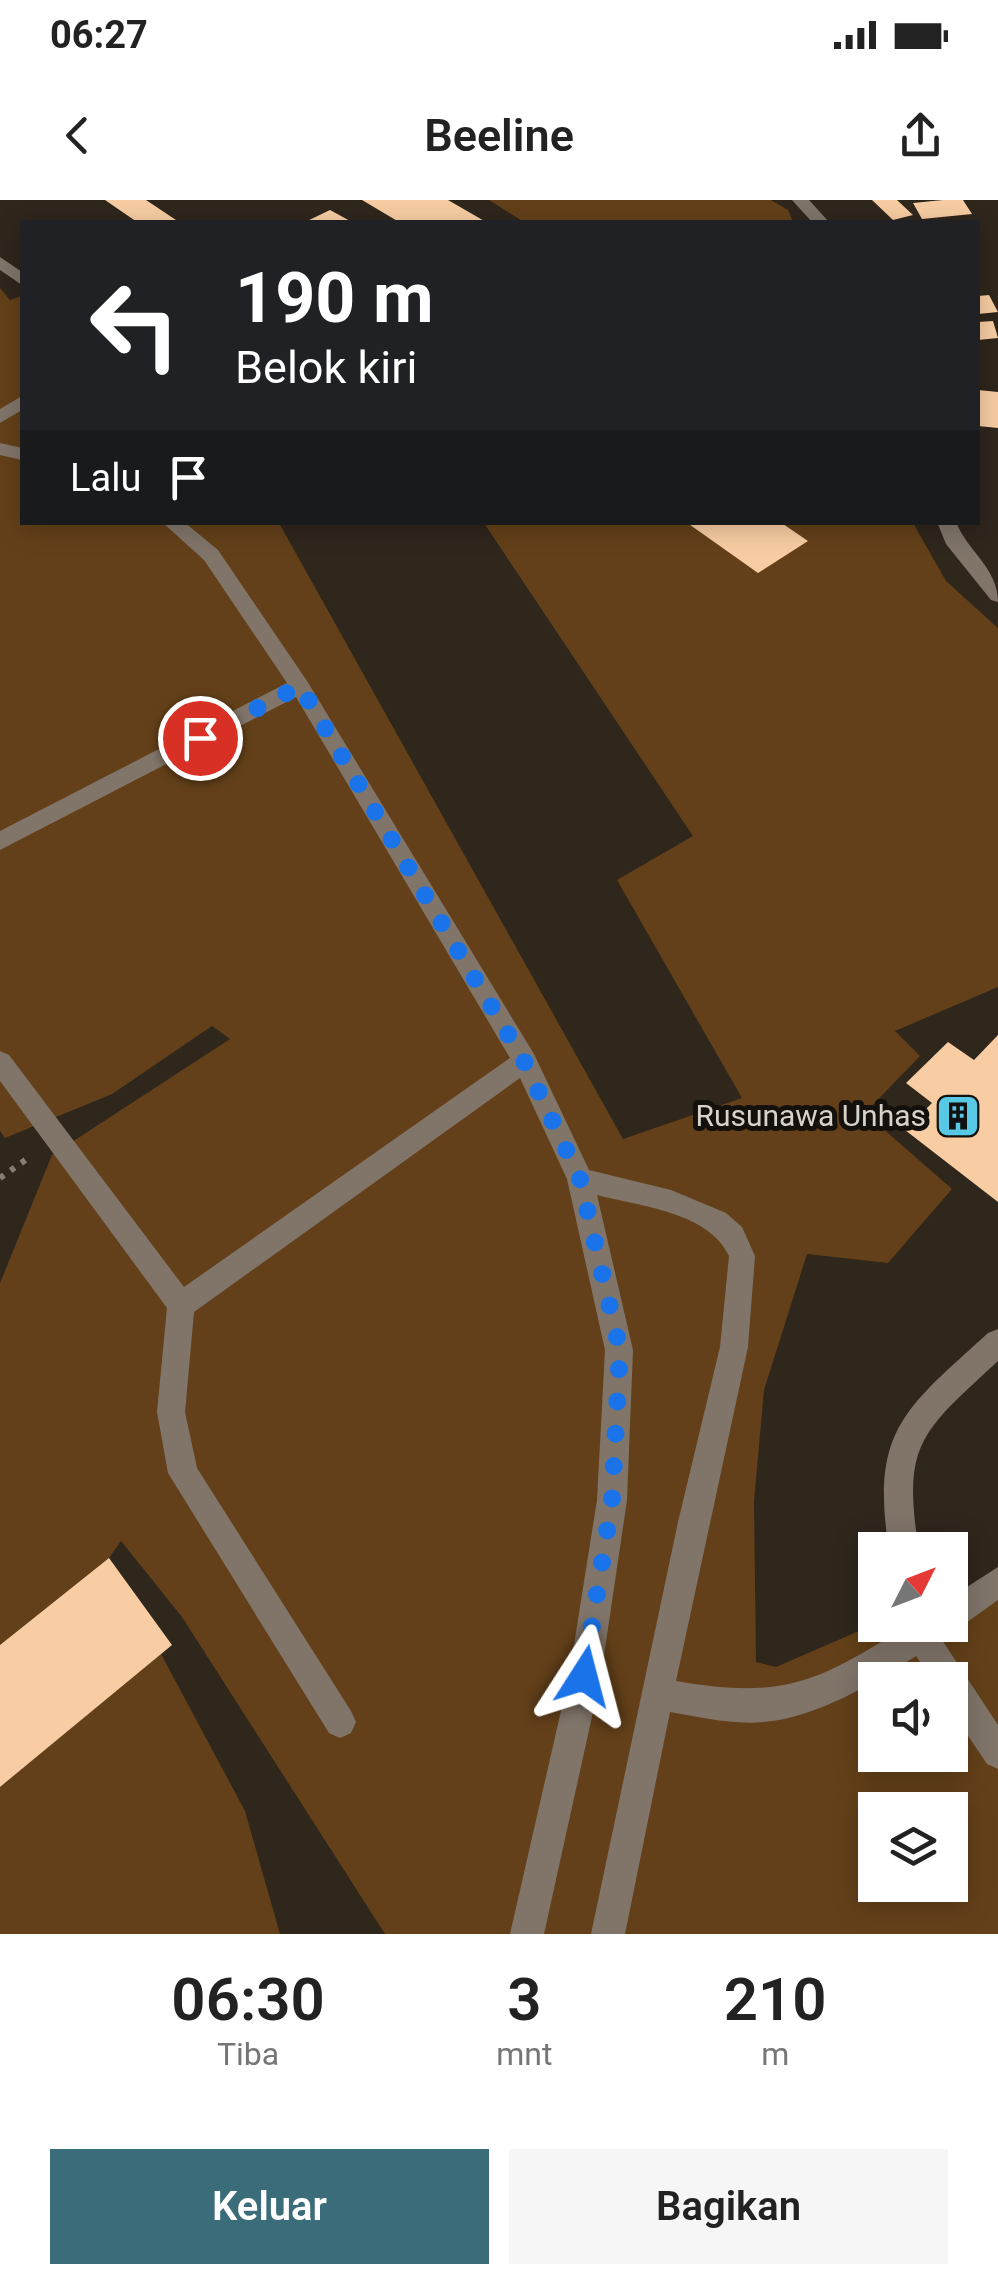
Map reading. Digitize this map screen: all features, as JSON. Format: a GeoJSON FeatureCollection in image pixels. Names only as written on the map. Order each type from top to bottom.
{"type":"FeatureCollection","features":[{"type":"Feature","properties":{"kind":"street"},"geometry":{"type":"LineString","coordinates":[[800,200],[819,220]]}},
{"type":"Feature","properties":{"kind":"street"},"geometry":{"type":"LineString","coordinates":[[0,262],[20,278]]}},
{"type":"Feature","properties":{"kind":"street"},"geometry":{"type":"LineString","coordinates":[[175,525],[210,555]]}},
{"type":"Feature","properties":{"kind":"street"},"geometry":{"type":"LineString","coordinates":[[199,525],[210,555],[300,686],[524,1061],[580,1179],[620,1350],[612,1500],[584,1676],[528,1934]]}},
{"type":"Feature","properties":{"kind":"street"},"geometry":{"type":"LineString","coordinates":[[947,525],[953,539],[998,595]]}},
{"type":"Feature","properties":{"kind":"street"},"geometry":{"type":"LineString","coordinates":[[0,841],[300,686]]}},
{"type":"Feature","properties":{"kind":"street"},"geometry":{"type":"LineString","coordinates":[[181,1305],[524,1061]]}},
{"type":"Feature","properties":{"kind":"street"},"geometry":{"type":"LineString","coordinates":[[0,1062],[181,1305],[171,1412],[183,1473],[340,1722]]}},
{"type":"Feature","properties":{"kind":"street"},"geometry":{"type":"LineString","coordinates":[[580,1179],[671,1202],[718,1221],[733,1236],[742,1256],[734,1347],[608,1934]]}},
{"type":"Feature","properties":{"kind":"street"},"geometry":{"type":"LineString","coordinates":[[900,1532],[894,1501],[897,1456],[914,1423],[998,1342]]}},
{"type":"Feature","properties":{"kind":"street"},"geometry":{"type":"LineString","coordinates":[[968,1603],[998,1582]]}},
{"type":"Feature","properties":{"kind":"street"},"geometry":{"type":"LineString","coordinates":[[658,1694],[764,1706],[791,1702],[901,1642]]}},
{"type":"Feature","properties":{"kind":"street"},"geometry":{"type":"LineString","coordinates":[[968,1708],[998,1754]]}},
{"type":"Feature","properties":{"kind":"shaded area"},"geometry":{"type":"Polygon","coordinates":[[[489,200],[771,200],[788,210],[792,220],[521,220],[489,200]]]}},
{"type":"Feature","properties":{"kind":"shaded area"},"geometry":{"type":"Polygon","coordinates":[[[0,288],[10,300],[20,297],[20,525],[280,525],[623,1139],[742,1098],[617,880],[693,836],[485,525],[914,525],[946,581],[998,628],[998,987],[895,1031],[920,1056],[865,1113],[952,1189],[888,1263],[807,1254],[764,1390],[754,1501],[756,1662],[776,1667],[858,1631],[858,1642],[968,1642],[968,1598],[998,1600],[998,1934],[385,1934],[182,1617],[121,1541],[109,1558],[0,1645],[0,1283],[52,1155],[230,1039],[212,1026],[112,1094],[5,1138],[0,1131],[0,288]]]}},
{"type":"Feature","properties":{"kind":"shaded area"},"geometry":{"type":"Polygon","coordinates":[[[161,1654],[245,1811],[280,1934],[0,1934],[0,1787],[161,1654]]]}},
{"type":"Feature","properties":{"kind":"building"},"geometry":{"type":"Polygon","coordinates":[[[105,200],[146,200],[176,220],[134,220],[105,200]]]}},
{"type":"Feature","properties":{"kind":"building"},"geometry":{"type":"Polygon","coordinates":[[[362,200],[448,200],[483,220],[396,220],[362,200]]]}},
{"type":"Feature","properties":{"kind":"building"},"geometry":{"type":"Polygon","coordinates":[[[872,200],[897,200],[913,215],[893,220],[872,200]]]}},
{"type":"Feature","properties":{"kind":"building"},"geometry":{"type":"Polygon","coordinates":[[[963,200],[972,214],[922,219],[913,203],[963,200]]]}},
{"type":"Feature","properties":{"kind":"building"},"geometry":{"type":"Polygon","coordinates":[[[330,210],[348,220],[309,220],[330,210]]]}},
{"type":"Feature","properties":{"kind":"building"},"geometry":{"type":"Polygon","coordinates":[[[989,295],[998,312],[980,314],[980,296],[989,295]]]}},
{"type":"Feature","properties":{"kind":"building"},"geometry":{"type":"Polygon","coordinates":[[[993,321],[998,338],[980,340],[980,322],[993,321]]]}},
{"type":"Feature","properties":{"kind":"building"},"geometry":{"type":"Polygon","coordinates":[[[980,390],[998,392],[998,428],[980,426],[980,390]]]}},
{"type":"Feature","properties":{"kind":"building"},"geometry":{"type":"Polygon","coordinates":[[[690,525],[784,525],[808,541],[758,573],[690,525]]]}},
{"type":"Feature","properties":{"kind":"building","name":"Rusunawa Unhas"},"geometry":{"type":"Polygon","coordinates":[[[998,1035],[998,1202],[905,1130],[932,1103],[906,1083],[948,1042],[974,1060],[998,1035]]]}},
{"type":"Feature","properties":{"kind":"building"},"geometry":{"type":"Polygon","coordinates":[[[109,1558],[172,1645],[0,1787],[0,1645],[109,1558]]]}},
{"type":"Feature","properties":{"kind":"place","name":"Rusunawa Unhas"},"geometry":{"type":"Point","coordinates":[958,1116]}},
{"type":"Feature","properties":{"kind":"route"},"geometry":{"type":"LineString","coordinates":[[200,738],[300,686],[524,1061],[580,1179],[620,1350],[612,1500],[584,1676]]}}]}
